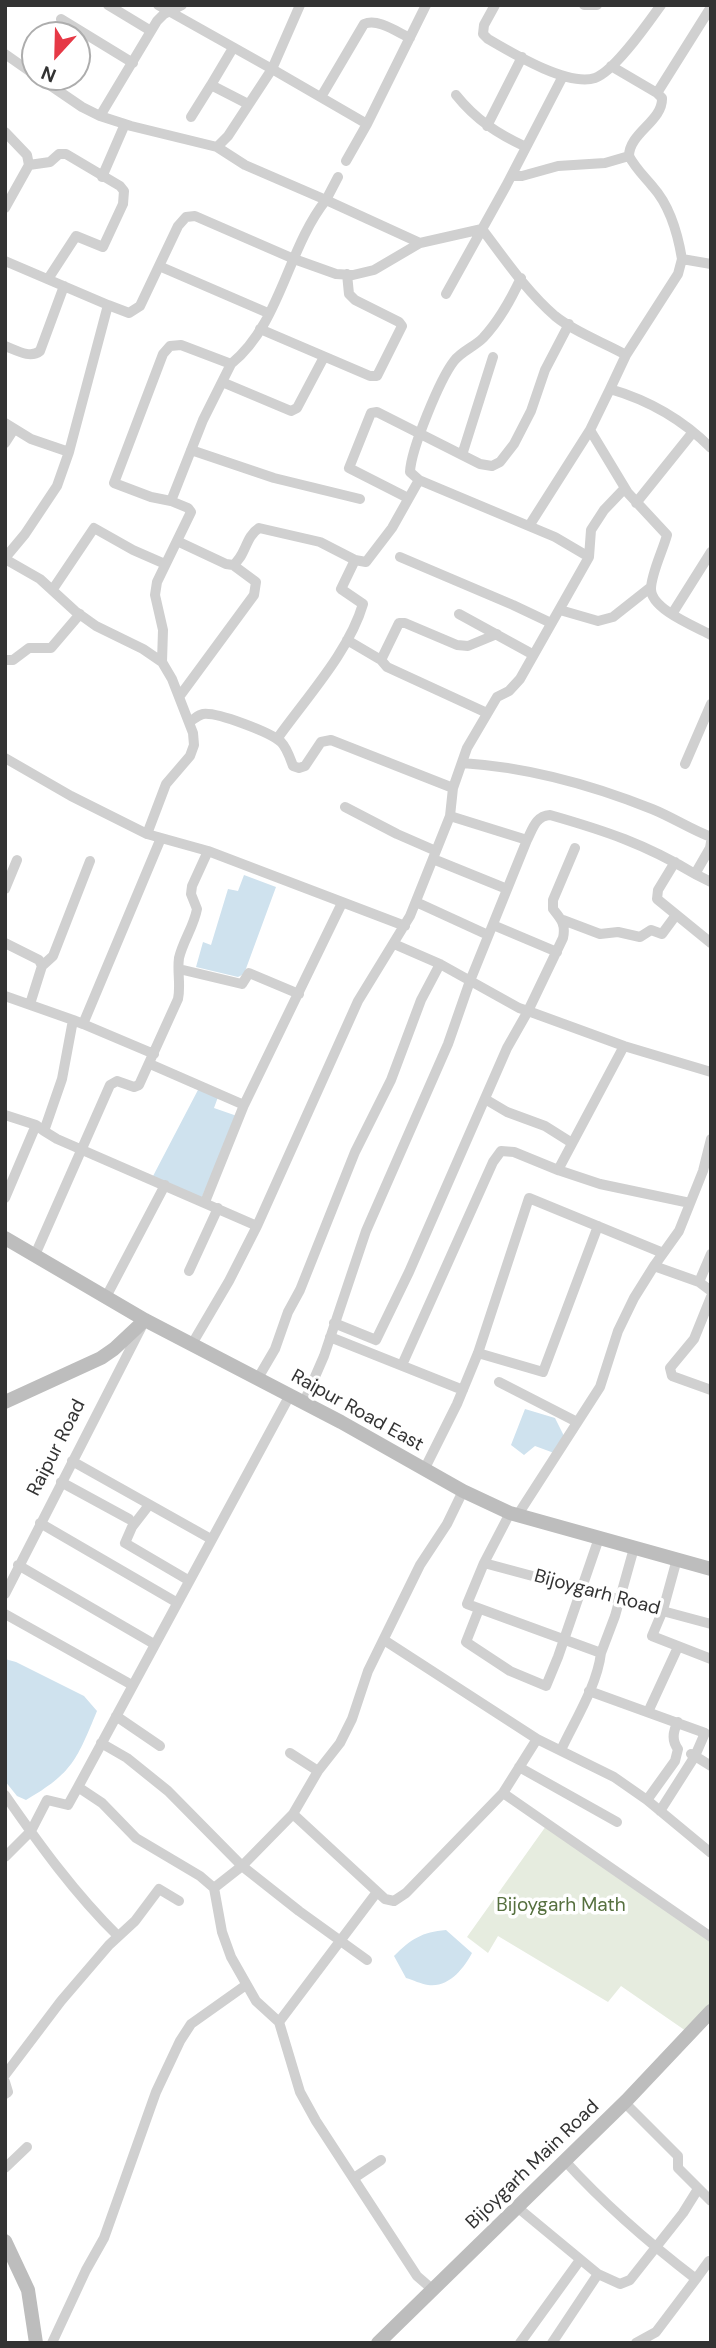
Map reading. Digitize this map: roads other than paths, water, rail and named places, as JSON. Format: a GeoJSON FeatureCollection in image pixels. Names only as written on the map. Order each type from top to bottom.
{"type":"FeatureCollection","features":[{"type":"Feature","properties":{"kind":"street"},"geometry":{"type":"LineString","coordinates":[[108,5],[151,31]]}},
{"type":"Feature","properties":{"kind":"street"},"geometry":{"type":"LineString","coordinates":[[158,5],[367,124]]}},
{"type":"Feature","properties":{"kind":"street"},"geometry":{"type":"LineString","coordinates":[[100,116],[151,31],[164,14],[182,5]]}},
{"type":"Feature","properties":{"kind":"street"},"geometry":{"type":"LineString","coordinates":[[217,146],[228,136],[272,69],[300,5]]}},
{"type":"Feature","properties":{"kind":"street"},"geometry":{"type":"LineString","coordinates":[[346,161],[426,5]]}},
{"type":"Feature","properties":{"kind":"street"},"geometry":{"type":"LineString","coordinates":[[495,5],[484,25],[483,34],[522,57],[563,76],[586,80],[598,77],[611,66],[661,5]]}},
{"type":"Feature","properties":{"kind":"street"},"geometry":{"type":"LineString","coordinates":[[584,5],[597,5]]}},
{"type":"Feature","properties":{"kind":"street"},"geometry":{"type":"LineString","coordinates":[[657,93],[711,8]]}},
{"type":"Feature","properties":{"kind":"street"},"geometry":{"type":"LineString","coordinates":[[61,19],[133,63]]}},
{"type":"Feature","properties":{"kind":"street"},"geometry":{"type":"LineString","coordinates":[[321,97],[364,24],[377,23],[410,38]]}},
{"type":"Feature","properties":{"kind":"street"},"geometry":{"type":"LineString","coordinates":[[191,117],[233,48]]}},
{"type":"Feature","properties":{"kind":"street"},"geometry":{"type":"LineString","coordinates":[[5,54],[21,65]]}},
{"type":"Feature","properties":{"kind":"street"},"geometry":{"type":"LineString","coordinates":[[487,126],[522,57]]}},
{"type":"Feature","properties":{"kind":"street"},"geometry":{"type":"LineString","coordinates":[[529,526],[590,430],[626,355],[678,274],[682,259],[667,207],[654,188],[636,170],[629,156],[632,144],[662,104],[662,98],[611,66]]}},
{"type":"Feature","properties":{"kind":"street"},"geometry":{"type":"LineString","coordinates":[[446,294],[512,176],[563,76]]}},
{"type":"Feature","properties":{"kind":"street"},"geometry":{"type":"LineString","coordinates":[[211,85],[248,104]]}},
{"type":"Feature","properties":{"kind":"street"},"geometry":{"type":"LineString","coordinates":[[58,91],[100,116],[217,146],[245,165],[420,243]]}},
{"type":"Feature","properties":{"kind":"street"},"geometry":{"type":"LineString","coordinates":[[456,95],[467,109],[487,126],[526,147]]}},
{"type":"Feature","properties":{"kind":"street"},"geometry":{"type":"LineString","coordinates":[[102,177],[125,124]]}},
{"type":"Feature","properties":{"kind":"street"},"geometry":{"type":"LineString","coordinates":[[5,132],[27,155],[30,165],[5,208]]}},
{"type":"Feature","properties":{"kind":"street"},"geometry":{"type":"LineString","coordinates":[[30,165],[50,162],[62,153],[120,186],[125,197],[103,247],[76,236],[48,279]]}},
{"type":"Feature","properties":{"kind":"street"},"geometry":{"type":"LineString","coordinates":[[512,176],[522,176],[558,166],[605,163],[629,156]]}},
{"type":"Feature","properties":{"kind":"street"},"geometry":{"type":"LineString","coordinates":[[171,501],[191,450],[231,364],[249,346],[260,329],[310,222],[338,177]]}},
{"type":"Feature","properties":{"kind":"street"},"geometry":{"type":"LineString","coordinates":[[5,261],[129,313],[136,310],[178,226],[186,216],[195,216],[294,259],[336,274],[374,270],[420,243],[482,229]]}},
{"type":"Feature","properties":{"kind":"street"},"geometry":{"type":"LineString","coordinates":[[482,229],[556,316],[626,355]]}},
{"type":"Feature","properties":{"kind":"street"},"geometry":{"type":"LineString","coordinates":[[682,259],[711,264]]}},
{"type":"Feature","properties":{"kind":"street"},"geometry":{"type":"LineString","coordinates":[[159,266],[268,313]]}},
{"type":"Feature","properties":{"kind":"street"},"geometry":{"type":"LineString","coordinates":[[260,329],[370,376],[377,376],[402,326],[355,300],[349,294],[347,274]]}},
{"type":"Feature","properties":{"kind":"street"},"geometry":{"type":"LineString","coordinates":[[521,278],[510,302],[494,325],[481,340],[452,363],[421,435],[411,461],[410,472],[418,480],[555,537],[589,557]]}},
{"type":"Feature","properties":{"kind":"street"},"geometry":{"type":"LineString","coordinates":[[5,346],[29,355],[36,355],[40,351],[64,286]]}},
{"type":"Feature","properties":{"kind":"street"},"geometry":{"type":"LineString","coordinates":[[108,305],[69,452],[57,486],[5,558],[53,589],[96,626],[144,649],[162,662]]}},
{"type":"Feature","properties":{"kind":"street"},"geometry":{"type":"LineString","coordinates":[[408,498],[351,470],[349,464],[369,416],[374,411],[480,464],[492,466],[500,462],[524,428],[545,370],[569,324]]}},
{"type":"Feature","properties":{"kind":"street"},"geometry":{"type":"LineString","coordinates":[[147,834],[166,784],[190,756],[194,745],[194,733],[162,662],[163,630],[155,595],[157,582],[191,512],[171,501],[151,497],[114,483],[163,354],[170,346],[181,345],[231,364]]}},
{"type":"Feature","properties":{"kind":"street"},"geometry":{"type":"LineString","coordinates":[[222,382],[291,411],[297,408],[324,357]]}},
{"type":"Feature","properties":{"kind":"street"},"geometry":{"type":"LineString","coordinates":[[462,455],[493,357]]}},
{"type":"Feature","properties":{"kind":"street"},"geometry":{"type":"LineString","coordinates":[[610,389],[625,393],[682,422],[711,448]]}},
{"type":"Feature","properties":{"kind":"street"},"geometry":{"type":"LineString","coordinates":[[5,443],[9,426],[31,439],[69,452]]}},
{"type":"Feature","properties":{"kind":"street"},"geometry":{"type":"LineString","coordinates":[[560,610],[598,621],[613,617],[650,587],[667,535],[625,488],[590,430]]}},
{"type":"Feature","properties":{"kind":"street"},"geometry":{"type":"LineString","coordinates":[[636,503],[693,432]]}},
{"type":"Feature","properties":{"kind":"street"},"geometry":{"type":"LineString","coordinates":[[191,450],[274,478],[360,499]]}},
{"type":"Feature","properties":{"kind":"street"},"geometry":{"type":"LineString","coordinates":[[233,565],[242,556],[250,537],[259,528],[320,542],[355,560],[366,562],[392,528],[418,480]]}},
{"type":"Feature","properties":{"kind":"street"},"geometry":{"type":"LineString","coordinates":[[192,1344],[257,1226],[358,1001],[405,926],[450,816],[453,788],[467,748],[497,697],[509,691],[520,679],[589,557],[591,530],[604,510],[625,488]]}},
{"type":"Feature","properties":{"kind":"street"},"geometry":{"type":"LineString","coordinates":[[53,589],[94,528],[165,564]]}},
{"type":"Feature","properties":{"kind":"street"},"geometry":{"type":"LineString","coordinates":[[177,541],[233,565],[256,582],[254,596],[179,697]]}},
{"type":"Feature","properties":{"kind":"street"},"geometry":{"type":"LineString","coordinates":[[672,614],[711,552]]}},
{"type":"Feature","properties":{"kind":"street"},"geometry":{"type":"LineString","coordinates":[[400,557],[513,604],[551,623]]}},
{"type":"Feature","properties":{"kind":"street"},"geometry":{"type":"LineString","coordinates":[[276,738],[347,640],[358,620],[363,604],[341,589],[355,560]]}},
{"type":"Feature","properties":{"kind":"street"},"geometry":{"type":"LineString","coordinates":[[650,587],[653,598],[660,607],[711,635]]}},
{"type":"Feature","properties":{"kind":"street"},"geometry":{"type":"LineString","coordinates":[[5,660],[13,660],[29,648],[51,648],[80,614]]}},
{"type":"Feature","properties":{"kind":"street"},"geometry":{"type":"LineString","coordinates":[[459,614],[532,654]]}},
{"type":"Feature","properties":{"kind":"street"},"geometry":{"type":"LineString","coordinates":[[381,660],[399,623],[405,623],[457,645],[468,646],[497,634]]}},
{"type":"Feature","properties":{"kind":"street"},"geometry":{"type":"LineString","coordinates":[[347,640],[381,660],[387,667],[487,713]]}},
{"type":"Feature","properties":{"kind":"street"},"geometry":{"type":"LineString","coordinates":[[685,764],[711,704]]}},
{"type":"Feature","properties":{"kind":"street"},"geometry":{"type":"LineString","coordinates":[[189,722],[201,714],[213,714],[276,738],[283,744],[293,766],[299,768],[305,766],[321,742],[331,740],[453,788]]}},
{"type":"Feature","properties":{"kind":"street"},"geometry":{"type":"LineString","coordinates":[[5,773],[8,760],[71,796],[147,834],[208,851],[405,926]]}},
{"type":"Feature","properties":{"kind":"street"},"geometry":{"type":"LineString","coordinates":[[462,763],[497,765],[583,785],[654,810],[711,839],[710,848],[695,874]]}},
{"type":"Feature","properties":{"kind":"street"},"geometry":{"type":"LineString","coordinates":[[345,807],[435,855],[507,889]]}},
{"type":"Feature","properties":{"kind":"street"},"geometry":{"type":"LineString","coordinates":[[304,1402],[330,1337],[366,1231],[448,1044],[470,981],[537,820],[550,815],[632,841],[711,882]]}},
{"type":"Feature","properties":{"kind":"street"},"geometry":{"type":"LineString","coordinates":[[450,816],[527,840]]}},
{"type":"Feature","properties":{"kind":"street"},"geometry":{"type":"LineString","coordinates":[[5,1198],[62,1079],[78,1022],[161,838]]}},
{"type":"Feature","properties":{"kind":"street"},"geometry":{"type":"LineString","coordinates":[[575,848],[553,900],[553,909],[563,920],[600,934],[618,932],[640,937],[651,930],[662,934],[676,915]]}},
{"type":"Feature","properties":{"kind":"street"},"geometry":{"type":"LineString","coordinates":[[35,1255],[110,1085],[117,1081],[135,1087],[139,1085],[178,999],[181,987],[180,954],[197,908],[191,894],[192,886],[208,851]]}},
{"type":"Feature","properties":{"kind":"street"},"geometry":{"type":"LineString","coordinates":[[5,889],[17,860]]}},
{"type":"Feature","properties":{"kind":"street"},"geometry":{"type":"LineString","coordinates":[[30,1004],[42,966],[53,956],[90,861]]}},
{"type":"Feature","properties":{"kind":"street"},"geometry":{"type":"LineString","coordinates":[[675,862],[657,894],[660,902],[711,943]]}},
{"type":"Feature","properties":{"kind":"street"},"geometry":{"type":"LineString","coordinates":[[416,902],[557,952]]}},
{"type":"Feature","properties":{"kind":"street"},"geometry":{"type":"LineString","coordinates":[[205,1202],[244,1105],[342,903]]}},
{"type":"Feature","properties":{"kind":"street"},"geometry":{"type":"LineString","coordinates":[[334,1324],[376,1340],[409,1272],[507,1048],[557,952],[565,929],[563,920]]}},
{"type":"Feature","properties":{"kind":"street"},"geometry":{"type":"LineString","coordinates":[[5,943],[39,960],[42,966]]}},
{"type":"Feature","properties":{"kind":"street"},"geometry":{"type":"LineString","coordinates":[[394,944],[440,964],[519,1008],[624,1046],[711,1072]]}},
{"type":"Feature","properties":{"kind":"street"},"geometry":{"type":"LineString","coordinates":[[258,1378],[275,1349],[345,1174],[391,1080],[421,1000],[440,964]]}},
{"type":"Feature","properties":{"kind":"street"},"geometry":{"type":"LineString","coordinates":[[179,969],[242,984],[249,973],[299,994]]}},
{"type":"Feature","properties":{"kind":"street"},"geometry":{"type":"LineString","coordinates":[[6,999],[30,1004],[78,1022],[244,1105]]}},
{"type":"Feature","properties":{"kind":"street"},"geometry":{"type":"LineString","coordinates":[[558,1170],[624,1046]]}},
{"type":"Feature","properties":{"kind":"street"},"geometry":{"type":"LineString","coordinates":[[485,1100],[507,1112],[545,1126],[572,1143]]}},
{"type":"Feature","properties":{"kind":"street"},"geometry":{"type":"LineString","coordinates":[[5,1115],[40,1128],[83,1150],[257,1226]]}},
{"type":"Feature","properties":{"kind":"street"},"geometry":{"type":"LineString","coordinates":[[601,1653],[562,1641],[467,1604],[484,1563],[513,1515],[600,1387],[618,1331],[634,1298],[679,1231],[703,1171],[711,1139]]}},
{"type":"Feature","properties":{"kind":"street"},"geometry":{"type":"LineString","coordinates":[[402,1366],[493,1162],[501,1151],[514,1152],[600,1184],[690,1203]]}},
{"type":"Feature","properties":{"kind":"street"},"geometry":{"type":"LineString","coordinates":[[106,1297],[165,1185]]}},
{"type":"Feature","properties":{"kind":"street"},"geometry":{"type":"LineString","coordinates":[[424,1470],[478,1353],[529,1198],[663,1253]]}},
{"type":"Feature","properties":{"kind":"street"},"geometry":{"type":"LineString","coordinates":[[189,1271],[218,1208]]}},
{"type":"Feature","properties":{"kind":"street"},"geometry":{"type":"LineString","coordinates":[[478,1353],[544,1372],[598,1226]]}},
{"type":"Feature","properties":{"kind":"street","name":"Raipur Road East"},"geometry":{"type":"LineString","coordinates":[[5,1238],[145,1320],[304,1402],[463,1491],[513,1515],[711,1569]]}},
{"type":"Feature","properties":{"kind":"street"},"geometry":{"type":"LineString","coordinates":[[699,1282],[711,1254]]}},
{"type":"Feature","properties":{"kind":"street"},"geometry":{"type":"LineString","coordinates":[[654,1266],[699,1282],[711,1290]]}},
{"type":"Feature","properties":{"kind":"street"},"geometry":{"type":"LineString","coordinates":[[711,1297],[706,1322],[670,1368],[672,1376],[677,1379],[711,1390]]}},
{"type":"Feature","properties":{"kind":"street"},"geometry":{"type":"LineString","coordinates":[[5,1402],[100,1358],[114,1349],[145,1320]]}},
{"type":"Feature","properties":{"kind":"street","name":"Raipur Road"},"geometry":{"type":"LineString","coordinates":[[5,1594],[145,1320]]}},
{"type":"Feature","properties":{"kind":"street"},"geometry":{"type":"LineString","coordinates":[[330,1337],[463,1390]]}},
{"type":"Feature","properties":{"kind":"street"},"geometry":{"type":"LineString","coordinates":[[499,1382],[577,1422]]}},
{"type":"Feature","properties":{"kind":"street"},"geometry":{"type":"LineString","coordinates":[[5,1857],[31,1831],[47,1800],[68,1805],[290,1395]]}},
{"type":"Feature","properties":{"kind":"street"},"geometry":{"type":"LineString","coordinates":[[72,1461],[211,1539]]}},
{"type":"Feature","properties":{"kind":"street"},"geometry":{"type":"LineString","coordinates":[[61,1482],[129,1519]]}},
{"type":"Feature","properties":{"kind":"street"},"geometry":{"type":"LineString","coordinates":[[214,1888],[242,1866],[293,1814],[318,1771],[340,1743],[352,1719],[369,1671],[420,1565],[447,1524],[463,1491]]}},
{"type":"Feature","properties":{"kind":"street"},"geometry":{"type":"LineString","coordinates":[[149,1505],[132,1527],[125,1543],[188,1580]]}},
{"type":"Feature","properties":{"kind":"street"},"geometry":{"type":"LineString","coordinates":[[40,1523],[176,1602]]}},
{"type":"Feature","properties":{"kind":"street"},"geometry":{"type":"LineString","coordinates":[[479,1609],[466,1642],[510,1671],[545,1686],[599,1538]]}},
{"type":"Feature","properties":{"kind":"street"},"geometry":{"type":"LineString","coordinates":[[561,1750],[600,1662],[634,1548]]}},
{"type":"Feature","properties":{"kind":"street"},"geometry":{"type":"LineString","coordinates":[[677,1559],[663,1610],[652,1636],[711,1660]]}},
{"type":"Feature","properties":{"kind":"street","name":"Bijoygarh Road"},"geometry":{"type":"LineString","coordinates":[[484,1563],[711,1624]]}},
{"type":"Feature","properties":{"kind":"street"},"geometry":{"type":"LineString","coordinates":[[18,1565],[154,1644]]}},
{"type":"Feature","properties":{"kind":"street"},"geometry":{"type":"LineString","coordinates":[[5,1614],[132,1685]]}},
{"type":"Feature","properties":{"kind":"street"},"geometry":{"type":"LineString","coordinates":[[384,1640],[537,1739],[614,1777],[647,1800],[711,1853]]}},
{"type":"Feature","properties":{"kind":"street"},"geometry":{"type":"LineString","coordinates":[[648,1712],[678,1647]]}},
{"type":"Feature","properties":{"kind":"street"},"geometry":{"type":"LineString","coordinates":[[589,1691],[709,1733],[660,1811]]}},
{"type":"Feature","properties":{"kind":"street"},"geometry":{"type":"LineString","coordinates":[[116,1716],[160,1746]]}},
{"type":"Feature","properties":{"kind":"street"},"geometry":{"type":"LineString","coordinates":[[678,1722],[673,1732],[674,1744],[678,1749],[711,1766]]}},
{"type":"Feature","properties":{"kind":"street"},"geometry":{"type":"LineString","coordinates":[[293,1814],[390,1902],[400,1897],[503,1793],[537,1739]]}},
{"type":"Feature","properties":{"kind":"street"},"geometry":{"type":"LineString","coordinates":[[102,1743],[127,1758],[168,1791],[242,1866],[367,1960]]}},
{"type":"Feature","properties":{"kind":"street"},"geometry":{"type":"LineString","coordinates":[[647,1800],[675,1761],[678,1749]]}},
{"type":"Feature","properties":{"kind":"street"},"geometry":{"type":"LineString","coordinates":[[290,1753],[318,1771]]}},
{"type":"Feature","properties":{"kind":"street"},"geometry":{"type":"LineString","coordinates":[[519,1767],[617,1822]]}},
{"type":"Feature","properties":{"kind":"street"},"geometry":{"type":"LineString","coordinates":[[78,1787],[102,1803],[136,1838],[200,1876],[214,1888],[222,1932],[231,1957],[256,2001],[279,2022],[300,2092],[417,2276],[432,2289]]}},
{"type":"Feature","properties":{"kind":"street"},"geometry":{"type":"LineString","coordinates":[[503,1793],[711,1937]]}},
{"type":"Feature","properties":{"kind":"street"},"geometry":{"type":"LineString","coordinates":[[5,1795],[74,1888],[118,1936]]}},
{"type":"Feature","properties":{"kind":"street"},"geometry":{"type":"LineString","coordinates":[[5,2076],[61,2001],[118,1936],[135,1921],[159,1889],[179,1901]]}},
{"type":"Feature","properties":{"kind":"street"},"geometry":{"type":"LineString","coordinates":[[279,2022],[377,1892]]}},
{"type":"Feature","properties":{"kind":"street"},"geometry":{"type":"LineString","coordinates":[[52,2343],[104,2238],[151,2105],[180,2041],[191,2024],[246,1985]]}},
{"type":"Feature","properties":{"kind":"street","name":"Bijoygarh Main Road"},"geometry":{"type":"LineString","coordinates":[[384,2341],[432,2289],[625,2103],[711,2011]]}},
{"type":"Feature","properties":{"kind":"street"},"geometry":{"type":"LineString","coordinates":[[5,2082],[8,2092],[5,2094]]}},
{"type":"Feature","properties":{"kind":"street"},"geometry":{"type":"LineString","coordinates":[[625,2103],[678,2156],[678,2168],[711,2201]]}},
{"type":"Feature","properties":{"kind":"street"},"geometry":{"type":"LineString","coordinates":[[5,2168],[27,2147]]}},
{"type":"Feature","properties":{"kind":"street"},"geometry":{"type":"LineString","coordinates":[[354,2178],[381,2161]]}},
{"type":"Feature","properties":{"kind":"street"},"geometry":{"type":"LineString","coordinates":[[565,2161],[601,2200],[654,2248],[696,2279]]}},
{"type":"Feature","properties":{"kind":"street"},"geometry":{"type":"LineString","coordinates":[[517,2207],[598,2274],[620,2284],[630,2280],[683,2213],[698,2189]]}},
{"type":"Feature","properties":{"kind":"street"},"geometry":{"type":"LineString","coordinates":[[5,2241],[28,2290],[36,2343]]}},
{"type":"Feature","properties":{"kind":"street"},"geometry":{"type":"LineString","coordinates":[[520,2343],[580,2260]]}},
{"type":"Feature","properties":{"kind":"street"},"geometry":{"type":"LineString","coordinates":[[636,2343],[656,2332],[709,2261]]}},
{"type":"Feature","properties":{"kind":"street"},"geometry":{"type":"LineString","coordinates":[[555,2342],[598,2274]]}},
{"type":"Feature","properties":{"kind":"water"},"geometry":{"type":"Polygon","coordinates":[[[244,875],[276,887],[244,974],[238,977],[196,967],[203,942],[211,945],[228,889],[238,891],[244,875]]]}},
{"type":"Feature","properties":{"kind":"water"},"geometry":{"type":"Polygon","coordinates":[[[199,1088],[218,1097],[214,1108],[237,1116],[201,1199],[152,1178],[199,1088]]]}},
{"type":"Feature","properties":{"kind":"water"},"geometry":{"type":"Polygon","coordinates":[[[525,1409],[555,1418],[564,1436],[554,1453],[535,1446],[524,1455],[511,1445],[525,1409]]]}},
{"type":"Feature","properties":{"kind":"water"},"geometry":{"type":"Polygon","coordinates":[[[5,1659],[84,1696],[97,1711],[72,1763],[64,1773],[26,1800],[17,1796],[5,1781],[5,1659]]]}},
{"type":"Feature","properties":{"kind":"water"},"geometry":{"type":"Polygon","coordinates":[[[446,1930],[472,1953],[460,1971],[449,1980],[436,1985],[406,1978],[394,1956],[417,1937],[446,1930]]]}},
{"type":"Feature","properties":{"kind":"park label","name":"Bijoygarh Math"},"geometry":{"type":"Point","coordinates":[561,1906]}}]}
